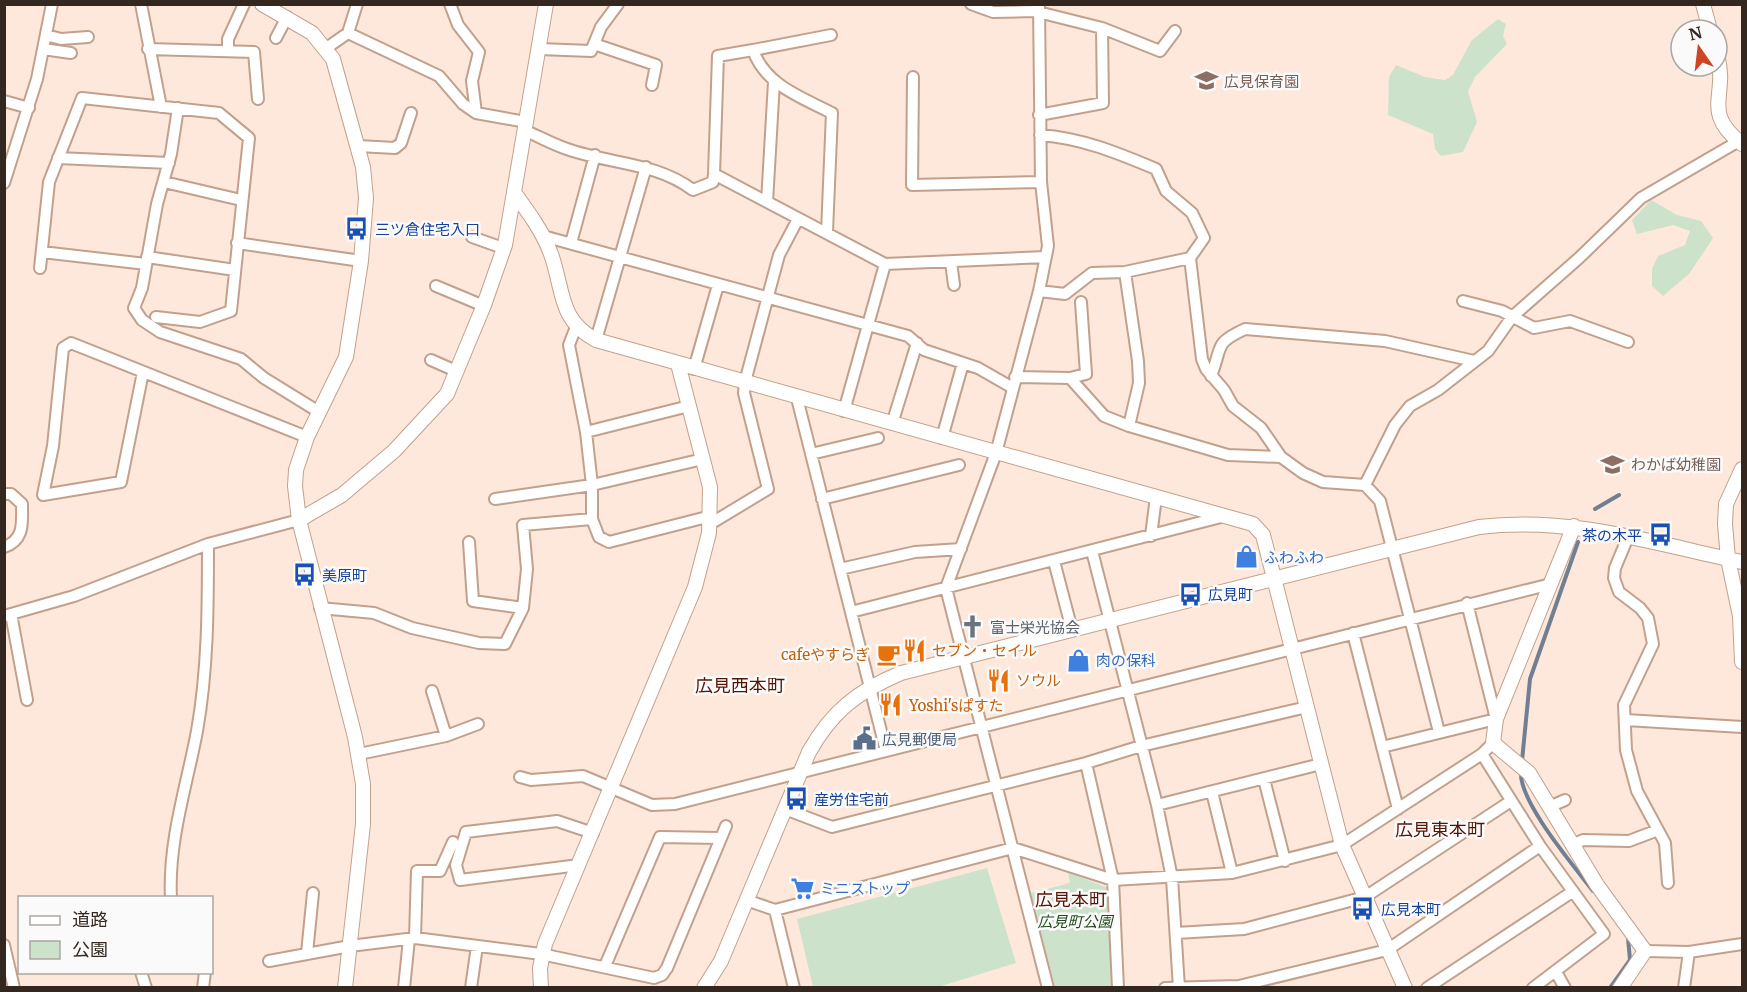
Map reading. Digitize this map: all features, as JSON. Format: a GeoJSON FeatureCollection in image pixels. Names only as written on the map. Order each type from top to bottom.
{"type":"FeatureCollection","features":[{"type":"Feature","properties":{"kind":"street"},"geometry":{"type":"LineString","coordinates":[[4,183],[9,156],[29,108],[52,4]]}},
{"type":"Feature","properties":{"kind":"street"},"geometry":{"type":"LineString","coordinates":[[141,4],[161,107]]}},
{"type":"Feature","properties":{"kind":"street"},"geometry":{"type":"LineString","coordinates":[[228,51],[228,39],[244,4]]}},
{"type":"Feature","properties":{"kind":"street"},"geometry":{"type":"LineString","coordinates":[[262,4],[312,33],[333,59],[363,166],[366,198],[361,261],[346,357],[307,436],[296,470],[295,486],[299,520],[359,754],[363,784],[363,824],[345,987]]}},
{"type":"Feature","properties":{"kind":"street"},"geometry":{"type":"LineString","coordinates":[[325,49],[348,33],[357,4]]}},
{"type":"Feature","properties":{"kind":"street"},"geometry":{"type":"LineString","coordinates":[[450,4],[458,25],[479,52],[472,81],[476,113]]}},
{"type":"Feature","properties":{"kind":"street"},"geometry":{"type":"LineString","coordinates":[[27,700],[8,615],[74,596],[208,543],[299,520],[342,495],[394,451],[447,394],[484,306],[503,248],[515,194],[546,4]]}},
{"type":"Feature","properties":{"kind":"street"},"geometry":{"type":"LineString","coordinates":[[539,49],[591,51],[601,27],[618,4]]}},
{"type":"Feature","properties":{"kind":"street"},"geometry":{"type":"LineString","coordinates":[[971,4],[993,12],[1039,9],[1102,28],[1160,51],[1175,31]]}},
{"type":"Feature","properties":{"kind":"street"},"geometry":{"type":"LineString","coordinates":[[1039,9],[1041,183],[1048,246],[1039,291],[996,453],[946,588],[1048,987]]}},
{"type":"Feature","properties":{"kind":"street"},"geometry":{"type":"LineString","coordinates":[[276,38],[287,17]]}},
{"type":"Feature","properties":{"kind":"street"},"geometry":{"type":"LineString","coordinates":[[1039,115],[1102,103],[1102,28]]}},
{"type":"Feature","properties":{"kind":"street"},"geometry":{"type":"LineString","coordinates":[[348,33],[439,76],[463,104],[476,113],[525,126],[567,149],[646,167],[678,178],[693,190],[713,182],[718,56],[831,35]]}},
{"type":"Feature","properties":{"kind":"street"},"geometry":{"type":"LineString","coordinates":[[46,35],[61,39],[88,37]]}},
{"type":"Feature","properties":{"kind":"street"},"geometry":{"type":"LineString","coordinates":[[594,44],[656,65],[651,85]]}},
{"type":"Feature","properties":{"kind":"street"},"geometry":{"type":"LineString","coordinates":[[43,49],[71,52]]}},
{"type":"Feature","properties":{"kind":"street"},"geometry":{"type":"LineString","coordinates":[[148,49],[254,52],[258,99]]}},
{"type":"Feature","properties":{"kind":"street"},"geometry":{"type":"LineString","coordinates":[[753,50],[759,65],[774,82],[832,113],[827,232]]}},
{"type":"Feature","properties":{"kind":"street"},"geometry":{"type":"LineString","coordinates":[[913,76],[912,185],[1041,183]]}},
{"type":"Feature","properties":{"kind":"street"},"geometry":{"type":"LineString","coordinates":[[1365,485],[1395,425],[1410,406],[1438,390],[1488,351],[1512,317],[1579,258],[1641,198],[1741,142],[1725,129],[1718,116],[1721,78]]}},
{"type":"Feature","properties":{"kind":"street"},"geometry":{"type":"LineString","coordinates":[[767,201],[774,82]]}},
{"type":"Feature","properties":{"kind":"street"},"geometry":{"type":"LineString","coordinates":[[40,268],[49,182],[82,98],[219,113],[249,138],[231,310],[200,322],[156,316]]}},
{"type":"Feature","properties":{"kind":"street"},"geometry":{"type":"LineString","coordinates":[[4,101],[29,108]]}},
{"type":"Feature","properties":{"kind":"street"},"geometry":{"type":"LineString","coordinates":[[178,108],[169,164],[146,261],[142,288],[134,308],[142,320],[171,338],[241,359],[264,378],[319,412]]}},
{"type":"Feature","properties":{"kind":"street"},"geometry":{"type":"LineString","coordinates":[[358,146],[395,148],[401,143],[411,113]]}},
{"type":"Feature","properties":{"kind":"street"},"geometry":{"type":"LineString","coordinates":[[1040,135],[1068,137],[1097,145],[1156,169],[1166,191],[1192,213],[1204,238],[1190,258],[1202,359],[1210,376],[1224,390],[1233,406],[1261,428],[1281,457],[1304,473],[1323,482],[1365,485],[1380,501],[1439,732]]}},
{"type":"Feature","properties":{"kind":"street"},"geometry":{"type":"LineString","coordinates":[[58,158],[95,155],[124,156],[151,158],[169,164]]}},
{"type":"Feature","properties":{"kind":"street"},"geometry":{"type":"LineString","coordinates":[[571,243],[595,155]]}},
{"type":"Feature","properties":{"kind":"street"},"geometry":{"type":"LineString","coordinates":[[596,340],[646,167]]}},
{"type":"Feature","properties":{"kind":"street"},"geometry":{"type":"LineString","coordinates":[[714,174],[885,264],[1046,257]]}},
{"type":"Feature","properties":{"kind":"street"},"geometry":{"type":"LineString","coordinates":[[164,182],[186,182],[213,188],[241,200]]}},
{"type":"Feature","properties":{"kind":"street"},"geometry":{"type":"LineString","coordinates":[[515,194],[543,236],[551,254],[565,305],[576,327],[596,340],[1253,524],[1263,535],[1342,845],[1405,987]]}},
{"type":"Feature","properties":{"kind":"street"},"geometry":{"type":"LineString","coordinates":[[576,327],[569,345],[586,432],[592,485],[592,519],[599,537],[609,542],[711,520],[768,489],[744,393],[745,382],[779,255],[798,219]]}},
{"type":"Feature","properties":{"kind":"street"},"geometry":{"type":"LineString","coordinates":[[543,236],[908,336],[924,350],[1014,383],[1070,378],[1086,374],[1081,302]]}},
{"type":"Feature","properties":{"kind":"street"},"geometry":{"type":"LineString","coordinates":[[472,237],[503,248]]}},
{"type":"Feature","properties":{"kind":"street"},"geometry":{"type":"LineString","coordinates":[[237,243],[361,261]]}},
{"type":"Feature","properties":{"kind":"street"},"geometry":{"type":"LineString","coordinates":[[42,252],[68,249],[146,261],[235,270]]}},
{"type":"Feature","properties":{"kind":"street"},"geometry":{"type":"LineString","coordinates":[[1039,291],[1065,294],[1092,273],[1125,272],[1190,258]]}},
{"type":"Feature","properties":{"kind":"street"},"geometry":{"type":"LineString","coordinates":[[951,262],[954,285]]}},
{"type":"Feature","properties":{"kind":"street"},"geometry":{"type":"LineString","coordinates":[[844,411],[885,264]]}},
{"type":"Feature","properties":{"kind":"street"},"geometry":{"type":"LineString","coordinates":[[1125,272],[1139,382],[1129,426]]}},
{"type":"Feature","properties":{"kind":"street"},"geometry":{"type":"LineString","coordinates":[[694,369],[718,285]]}},
{"type":"Feature","properties":{"kind":"street"},"geometry":{"type":"LineString","coordinates":[[436,286],[484,306]]}},
{"type":"Feature","properties":{"kind":"street"},"geometry":{"type":"LineString","coordinates":[[1463,301],[1502,311],[1534,328],[1570,321],[1628,342]]}},
{"type":"Feature","properties":{"kind":"street"},"geometry":{"type":"LineString","coordinates":[[1210,376],[1218,357],[1220,344],[1226,338],[1245,329],[1385,341],[1474,361]]}},
{"type":"Feature","properties":{"kind":"street"},"geometry":{"type":"LineString","coordinates":[[892,424],[916,342]]}},
{"type":"Feature","properties":{"kind":"street"},"geometry":{"type":"LineString","coordinates":[[143,372],[122,482],[43,495],[53,447],[63,348],[71,343],[307,436]]}},
{"type":"Feature","properties":{"kind":"street"},"geometry":{"type":"LineString","coordinates":[[431,360],[456,371]]}},
{"type":"Feature","properties":{"kind":"street"},"geometry":{"type":"LineString","coordinates":[[942,438],[963,363]]}},
{"type":"Feature","properties":{"kind":"street"},"geometry":{"type":"LineString","coordinates":[[541,987],[541,954],[694,587],[711,520],[710,487],[678,364]]}},
{"type":"Feature","properties":{"kind":"street"},"geometry":{"type":"LineString","coordinates":[[1070,378],[1104,416],[1129,426],[1228,455],[1281,457]]}},
{"type":"Feature","properties":{"kind":"street"},"geometry":{"type":"LineString","coordinates":[[797,398],[886,751]]}},
{"type":"Feature","properties":{"kind":"street"},"geometry":{"type":"LineString","coordinates":[[586,432],[689,406]]}},
{"type":"Feature","properties":{"kind":"street"},"geometry":{"type":"LineString","coordinates":[[811,454],[878,438]]}},
{"type":"Feature","properties":{"kind":"street"},"geometry":{"type":"LineString","coordinates":[[495,499],[592,485],[703,459]]}},
{"type":"Feature","properties":{"kind":"street"},"geometry":{"type":"LineString","coordinates":[[822,499],[959,465]]}},
{"type":"Feature","properties":{"kind":"street"},"geometry":{"type":"LineString","coordinates":[[1743,469],[1726,504],[1728,559],[1740,616],[1743,663]]}},
{"type":"Feature","properties":{"kind":"street"},"geometry":{"type":"LineString","coordinates":[[4,494],[11,494],[22,504],[22,531],[14,544],[4,547]]}},
{"type":"Feature","properties":{"kind":"street"},"geometry":{"type":"LineString","coordinates":[[1151,536],[1156,497]]}},
{"type":"Feature","properties":{"kind":"street"},"geometry":{"type":"LineString","coordinates":[[851,612],[1227,516]]}},
{"type":"Feature","properties":{"kind":"street"},"geometry":{"type":"LineString","coordinates":[[320,608],[374,613],[412,628],[478,643],[505,644],[523,608],[527,569],[523,525],[592,519]]}},
{"type":"Feature","properties":{"kind":"street"},"geometry":{"type":"LineString","coordinates":[[704,987],[721,961],[809,752],[836,714],[869,687],[901,673],[1479,527],[1514,523],[1574,526],[1743,562]]}},
{"type":"Feature","properties":{"kind":"street"},"geometry":{"type":"LineString","coordinates":[[746,900],[775,909],[1013,848],[1113,880],[1232,873],[1342,845],[1482,754],[1493,743],[1496,719],[1574,526]]}},
{"type":"Feature","properties":{"kind":"street"},"geometry":{"type":"LineString","coordinates":[[1628,537],[1615,568],[1614,578],[1619,592],[1640,608],[1648,618],[1653,644],[1624,705],[1626,750],[1637,791],[1665,843],[1668,883]]}},
{"type":"Feature","properties":{"kind":"street"},"geometry":{"type":"LineString","coordinates":[[469,542],[473,601],[523,608]]}},
{"type":"Feature","properties":{"kind":"street"},"geometry":{"type":"LineString","coordinates":[[171,896],[172,864],[185,783],[197,730],[205,666],[208,630],[208,543]]}},
{"type":"Feature","properties":{"kind":"street"},"geometry":{"type":"LineString","coordinates":[[840,569],[915,552],[961,549]]}},
{"type":"Feature","properties":{"kind":"street"},"geometry":{"type":"LineString","coordinates":[[1092,551],[1157,806],[1172,878],[1179,987]]}},
{"type":"Feature","properties":{"kind":"street"},"geometry":{"type":"LineString","coordinates":[[1054,561],[1072,630]]}},
{"type":"Feature","properties":{"kind":"street"},"geometry":{"type":"LineString","coordinates":[[520,777],[537,780],[583,776],[652,805],[675,804],[1467,603],[1551,584]]}},
{"type":"Feature","properties":{"kind":"street"},"geometry":{"type":"LineString","coordinates":[[1467,603],[1496,719]]}},
{"type":"Feature","properties":{"kind":"street"},"geometry":{"type":"LineString","coordinates":[[1353,633],[1398,809]]}},
{"type":"Feature","properties":{"kind":"street"},"geometry":{"type":"LineString","coordinates":[[432,691],[446,736]]}},
{"type":"Feature","properties":{"kind":"street"},"geometry":{"type":"LineString","coordinates":[[785,809],[832,827],[1086,763],[1141,746],[1307,706]]}},
{"type":"Feature","properties":{"kind":"street"},"geometry":{"type":"LineString","coordinates":[[1382,747],[1496,719]]}},
{"type":"Feature","properties":{"kind":"street"},"geometry":{"type":"LineString","coordinates":[[1626,720],[1743,728]]}},
{"type":"Feature","properties":{"kind":"street"},"geometry":{"type":"LineString","coordinates":[[359,754],[446,736],[478,724]]}},
{"type":"Feature","properties":{"kind":"street"},"geometry":{"type":"LineString","coordinates":[[1493,743],[1529,773],[1572,845],[1645,951]]}},
{"type":"Feature","properties":{"kind":"street"},"geometry":{"type":"LineString","coordinates":[[1482,754],[1540,846],[1604,934],[1533,987]]}},
{"type":"Feature","properties":{"kind":"street"},"geometry":{"type":"LineString","coordinates":[[1086,763],[1113,880],[1118,987]]}},
{"type":"Feature","properties":{"kind":"street"},"geometry":{"type":"LineString","coordinates":[[1157,806],[1321,764]]}},
{"type":"Feature","properties":{"kind":"street"},"geometry":{"type":"LineString","coordinates":[[1264,779],[1285,861]]}},
{"type":"Feature","properties":{"kind":"street"},"geometry":{"type":"LineString","coordinates":[[1212,792],[1232,873]]}},
{"type":"Feature","properties":{"kind":"street"},"geometry":{"type":"LineString","coordinates":[[1549,807],[1564,800]]}},
{"type":"Feature","properties":{"kind":"street"},"geometry":{"type":"LineString","coordinates":[[1176,933],[1244,929],[1365,897],[1511,801]]}},
{"type":"Feature","properties":{"kind":"street"},"geometry":{"type":"LineString","coordinates":[[579,865],[460,880],[456,865],[466,832],[557,821],[593,833]]}},
{"type":"Feature","properties":{"kind":"street"},"geometry":{"type":"LineString","coordinates":[[269,961],[350,946],[412,939],[541,954],[654,978],[662,975],[667,968],[726,825]]}},
{"type":"Feature","properties":{"kind":"street"},"geometry":{"type":"LineString","coordinates":[[1572,845],[1583,840],[1629,842],[1658,830]]}},
{"type":"Feature","properties":{"kind":"street"},"geometry":{"type":"LineString","coordinates":[[605,966],[660,837],[719,838]]}},
{"type":"Feature","properties":{"kind":"street"},"geometry":{"type":"LineString","coordinates":[[404,987],[412,939],[417,871],[440,871],[453,842]]}},
{"type":"Feature","properties":{"kind":"street"},"geometry":{"type":"LineString","coordinates":[[1165,987],[1239,987],[1387,950],[1540,846]]}},
{"type":"Feature","properties":{"kind":"street"},"geometry":{"type":"LineString","coordinates":[[1427,987],[1572,892]]}},
{"type":"Feature","properties":{"kind":"street"},"geometry":{"type":"LineString","coordinates":[[307,953],[313,894]]}},
{"type":"Feature","properties":{"kind":"street"},"geometry":{"type":"LineString","coordinates":[[775,909],[791,987]]}},
{"type":"Feature","properties":{"kind":"street"},"geometry":{"type":"LineString","coordinates":[[1645,951],[1689,952],[1743,944]]}},
{"type":"Feature","properties":{"kind":"street"},"geometry":{"type":"LineString","coordinates":[[4,945],[14,987]]}},
{"type":"Feature","properties":{"kind":"street"},"geometry":{"type":"LineString","coordinates":[[471,987],[477,946]]}},
{"type":"Feature","properties":{"kind":"street"},"geometry":{"type":"LineString","coordinates":[[1620,987],[1645,951]]}},
{"type":"Feature","properties":{"kind":"street"},"geometry":{"type":"LineString","coordinates":[[1684,987],[1689,952]]}},
{"type":"Feature","properties":{"kind":"street"},"geometry":{"type":"LineString","coordinates":[[1556,972],[1565,987]]}},
{"type":"Feature","properties":{"kind":"green space"},"geometry":{"type":"Polygon","coordinates":[[[1498,19],[1506,24],[1503,36],[1507,44],[1475,77],[1468,91],[1477,122],[1463,152],[1441,156],[1435,149],[1433,134],[1388,115],[1389,77],[1396,65],[1425,77],[1445,80],[1453,75],[1472,40],[1498,19]]]}},
{"type":"Feature","properties":{"kind":"green space"},"geometry":{"type":"Polygon","coordinates":[[[1651,200],[1677,215],[1701,221],[1713,238],[1689,274],[1663,296],[1652,286],[1652,269],[1658,256],[1685,245],[1690,231],[1673,225],[1637,234],[1632,220],[1651,200]]]}},
{"type":"Feature","properties":{"kind":"green space"},"geometry":{"type":"Polygon","coordinates":[[[987,868],[1016,963],[938,987],[813,987],[797,919],[987,868]]]}},
{"type":"Feature","properties":{"kind":"green space","name":"広見町公園"},"geometry":{"type":"Polygon","coordinates":[[[1068,872],[1108,888],[1114,987],[1055,987],[1031,893],[1070,883],[1068,872]]]}},
{"type":"Feature","properties":{"kind":"waterway"},"geometry":{"type":"LineString","coordinates":[[1595,509],[1619,495]]}},
{"type":"Feature","properties":{"kind":"waterway"},"geometry":{"type":"LineString","coordinates":[[1522,761],[1530,679],[1578,542]]}},
{"type":"Feature","properties":{"kind":"waterway"},"geometry":{"type":"LineString","coordinates":[[1521,771],[1522,784],[1537,816],[1593,891]]}},
{"type":"Feature","properties":{"kind":"waterway"},"geometry":{"type":"LineString","coordinates":[[1610,988],[1630,960],[1628,938]]}},
{"type":"Feature","properties":{"kind":"place","name":"広見保育園"},"geometry":{"type":"Point","coordinates":[1206,81]}},
{"type":"Feature","properties":{"kind":"place","name":"三ツ倉住宅入口"},"geometry":{"type":"Point","coordinates":[357,229]}},
{"type":"Feature","properties":{"kind":"place","name":"わかば幼稚園"},"geometry":{"type":"Point","coordinates":[1613,464]}},
{"type":"Feature","properties":{"kind":"place","name":"茶の木平"},"geometry":{"type":"Point","coordinates":[1660,535]}},
{"type":"Feature","properties":{"kind":"place","name":"ふわふわ"},"geometry":{"type":"Point","coordinates":[1246,557]}},
{"type":"Feature","properties":{"kind":"place","name":"美原町"},"geometry":{"type":"Point","coordinates":[304,575]}},
{"type":"Feature","properties":{"kind":"place","name":"広見町"},"geometry":{"type":"Point","coordinates":[1190,594]}},
{"type":"Feature","properties":{"kind":"place","name":"富士栄光協会"},"geometry":{"type":"Point","coordinates":[972,627]}},
{"type":"Feature","properties":{"kind":"place","name":"セブン・セイル"},"geometry":{"type":"Point","coordinates":[914,650]}},
{"type":"Feature","properties":{"kind":"place","name":"cafeやすらぎ"},"geometry":{"type":"Point","coordinates":[888,654]}},
{"type":"Feature","properties":{"kind":"place","name":"肉の保科"},"geometry":{"type":"Point","coordinates":[1078,660]}},
{"type":"Feature","properties":{"kind":"place","name":"ソウル"},"geometry":{"type":"Point","coordinates":[998,680]}},
{"type":"Feature","properties":{"kind":"place","name":"Yoshi'sぱすた"},"geometry":{"type":"Point","coordinates":[891,705]}},
{"type":"Feature","properties":{"kind":"place","name":"広見郵便局"},"geometry":{"type":"Point","coordinates":[864,739]}},
{"type":"Feature","properties":{"kind":"place","name":"産労住宅前"},"geometry":{"type":"Point","coordinates":[796,799]}},
{"type":"Feature","properties":{"kind":"place","name":"ミニストップ"},"geometry":{"type":"Point","coordinates":[802,888]}},
{"type":"Feature","properties":{"kind":"place","name":"広見本町"},"geometry":{"type":"Point","coordinates":[1363,909]}},
{"type":"Feature","properties":{"kind":"district","name":"広見西本町"},"geometry":{"type":"Point","coordinates":[740,685]}},
{"type":"Feature","properties":{"kind":"district","name":"広見東本町"},"geometry":{"type":"Point","coordinates":[1440,829]}},
{"type":"Feature","properties":{"kind":"district","name":"広見本町"},"geometry":{"type":"Point","coordinates":[1071,899]}}]}
